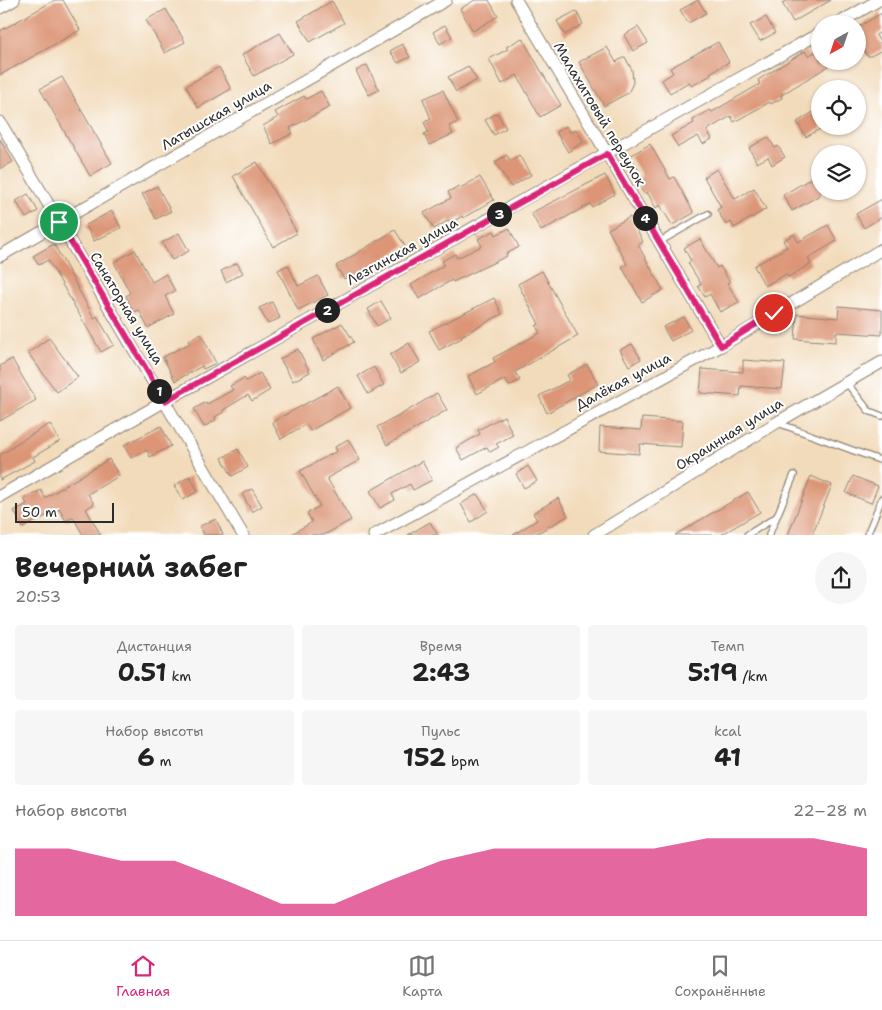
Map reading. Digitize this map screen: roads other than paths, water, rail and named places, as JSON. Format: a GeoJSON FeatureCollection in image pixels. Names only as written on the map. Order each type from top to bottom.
{"type":"FeatureCollection","features":[{"type":"Feature","properties":{"kind":"street"},"geometry":{"type":"LineString","coordinates":[[0,8],[14,0]]}},
{"type":"Feature","properties":{"kind":"street","name":"Латышская улица"},"geometry":{"type":"LineString","coordinates":[[0,256],[446,0]]}},
{"type":"Feature","properties":{"kind":"street","name":"Малахитовый переулок"},"geometry":{"type":"LineString","coordinates":[[516,0],[721,346]]}},
{"type":"Feature","properties":{"kind":"street"},"geometry":{"type":"LineString","coordinates":[[853,15],[879,0]]}},
{"type":"Feature","properties":{"kind":"street","name":"Лезгинская улица"},"geometry":{"type":"LineString","coordinates":[[0,496],[165,401],[811,38]]}},
{"type":"Feature","properties":{"kind":"street","name":"Санаторная улица"},"geometry":{"type":"LineString","coordinates":[[0,122],[243,535]]}},
{"type":"Feature","properties":{"kind":"street","name":"Далёкая улица"},"geometry":{"type":"LineString","coordinates":[[374,535],[721,346],[882,249]]}},
{"type":"Feature","properties":{"kind":"street","name":"Окраинная улица"},"geometry":{"type":"LineString","coordinates":[[594,535],[776,423],[882,362]]}},
{"type":"Feature","properties":{"kind":"lane"},"geometry":{"type":"LineString","coordinates":[[659,242],[708,214]]}},
{"type":"Feature","properties":{"kind":"lane"},"geometry":{"type":"LineString","coordinates":[[846,382],[868,411],[882,416]]}},
{"type":"Feature","properties":{"kind":"lane"},"geometry":{"type":"LineString","coordinates":[[776,423],[881,459]]}},
{"type":"Feature","properties":{"kind":"lane"},"geometry":{"type":"LineString","coordinates":[[769,535],[794,474]]}},
{"type":"Feature","properties":{"kind":"lane"},"geometry":{"type":"LineString","coordinates":[[867,535],[882,498]]}},
{"type":"Feature","properties":{"kind":"lane"},"geometry":{"type":"LineString","coordinates":[[747,535],[776,517]]}}]}
